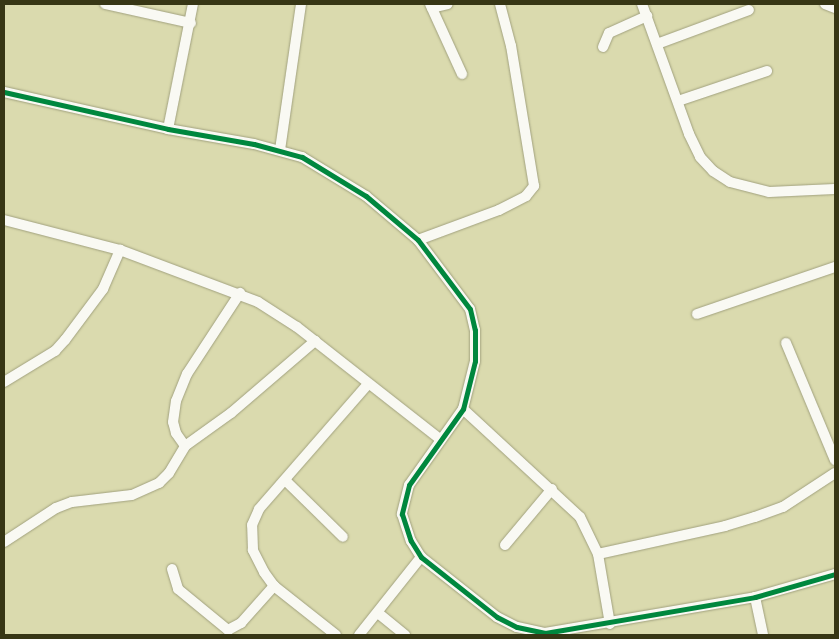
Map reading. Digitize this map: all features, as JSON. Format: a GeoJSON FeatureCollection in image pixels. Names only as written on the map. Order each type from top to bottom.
{"type":"FeatureCollection","features":[{"type":"Feature","properties":{"kind":"street"},"geometry":{"type":"LineString","coordinates":[[105,4],[191,23]]}},
{"type":"Feature","properties":{"kind":"street"},"geometry":{"type":"LineString","coordinates":[[168,129],[191,23],[193,4]]}},
{"type":"Feature","properties":{"kind":"street"},"geometry":{"type":"LineString","coordinates":[[280,150],[301,4]]}},
{"type":"Feature","properties":{"kind":"street"},"geometry":{"type":"LineString","coordinates":[[448,4],[431,6],[462,74]]}},
{"type":"Feature","properties":{"kind":"street"},"geometry":{"type":"LineString","coordinates":[[418,240],[499,210],[526,196],[534,186],[511,46],[500,4]]}},
{"type":"Feature","properties":{"kind":"street"},"geometry":{"type":"LineString","coordinates":[[642,4],[700,157],[730,182],[769,192],[835,189]]}},
{"type":"Feature","properties":{"kind":"street"},"geometry":{"type":"LineString","coordinates":[[825,4],[835,8]]}},
{"type":"Feature","properties":{"kind":"street"},"geometry":{"type":"LineString","coordinates":[[657,44],[748,10]]}},
{"type":"Feature","properties":{"kind":"street"},"geometry":{"type":"LineString","coordinates":[[603,47],[609,33],[646,16]]}},
{"type":"Feature","properties":{"kind":"street"},"geometry":{"type":"LineString","coordinates":[[678,102],[767,71]]}},
{"type":"Feature","properties":{"kind":"street"},"geometry":{"type":"LineString","coordinates":[[4,92],[168,129],[280,150],[302,157],[338,177],[418,240],[462,296],[473,319],[475,361],[463,409],[440,439],[410,485],[402,504],[405,527],[421,557],[497,617],[517,627],[545,633],[610,624],[755,598],[835,574]]}},
{"type":"Feature","properties":{"kind":"street"},"geometry":{"type":"LineString","coordinates":[[4,220],[120,250],[240,293],[273,310],[440,439]]}},
{"type":"Feature","properties":{"kind":"street"},"geometry":{"type":"LineString","coordinates":[[6,376],[40,361],[65,340],[103,289],[120,250]]}},
{"type":"Feature","properties":{"kind":"street"},"geometry":{"type":"LineString","coordinates":[[697,314],[835,267]]}},
{"type":"Feature","properties":{"kind":"street"},"geometry":{"type":"LineString","coordinates":[[185,446],[176,433],[173,422],[176,401],[187,374],[240,293]]}},
{"type":"Feature","properties":{"kind":"street"},"geometry":{"type":"LineString","coordinates":[[4,542],[56,508],[72,502],[105,500],[146,490],[169,473],[185,446],[231,413],[315,341]]}},
{"type":"Feature","properties":{"kind":"street"},"geometry":{"type":"LineString","coordinates":[[786,343],[835,460]]}},
{"type":"Feature","properties":{"kind":"street"},"geometry":{"type":"LineString","coordinates":[[336,635],[274,586],[264,572],[251,538],[259,508],[368,384]]}},
{"type":"Feature","properties":{"kind":"street"},"geometry":{"type":"LineString","coordinates":[[463,409],[580,516],[598,554],[610,624]]}},
{"type":"Feature","properties":{"kind":"street"},"geometry":{"type":"LineString","coordinates":[[598,554],[725,526],[755,517],[783,507],[835,473]]}},
{"type":"Feature","properties":{"kind":"street"},"geometry":{"type":"LineString","coordinates":[[285,480],[342,537]]}},
{"type":"Feature","properties":{"kind":"street"},"geometry":{"type":"LineString","coordinates":[[504,545],[552,489]]}},
{"type":"Feature","properties":{"kind":"street"},"geometry":{"type":"LineString","coordinates":[[359,635],[421,557]]}},
{"type":"Feature","properties":{"kind":"street"},"geometry":{"type":"LineString","coordinates":[[172,570],[178,589],[228,630],[241,623],[274,586]]}},
{"type":"Feature","properties":{"kind":"street"},"geometry":{"type":"LineString","coordinates":[[755,598],[763,635]]}},
{"type":"Feature","properties":{"kind":"street"},"geometry":{"type":"LineString","coordinates":[[378,613],[405,635]]}},
{"type":"Feature","properties":{"kind":"cycle path"},"geometry":{"type":"LineString","coordinates":[[4,92],[168,129],[254,144],[302,157],[366,196],[418,240],[470,309],[475,330],[475,361],[463,409],[409,485],[402,514],[411,541],[421,557],[497,617],[517,627],[545,633],[755,597],[835,574]]}}]}
